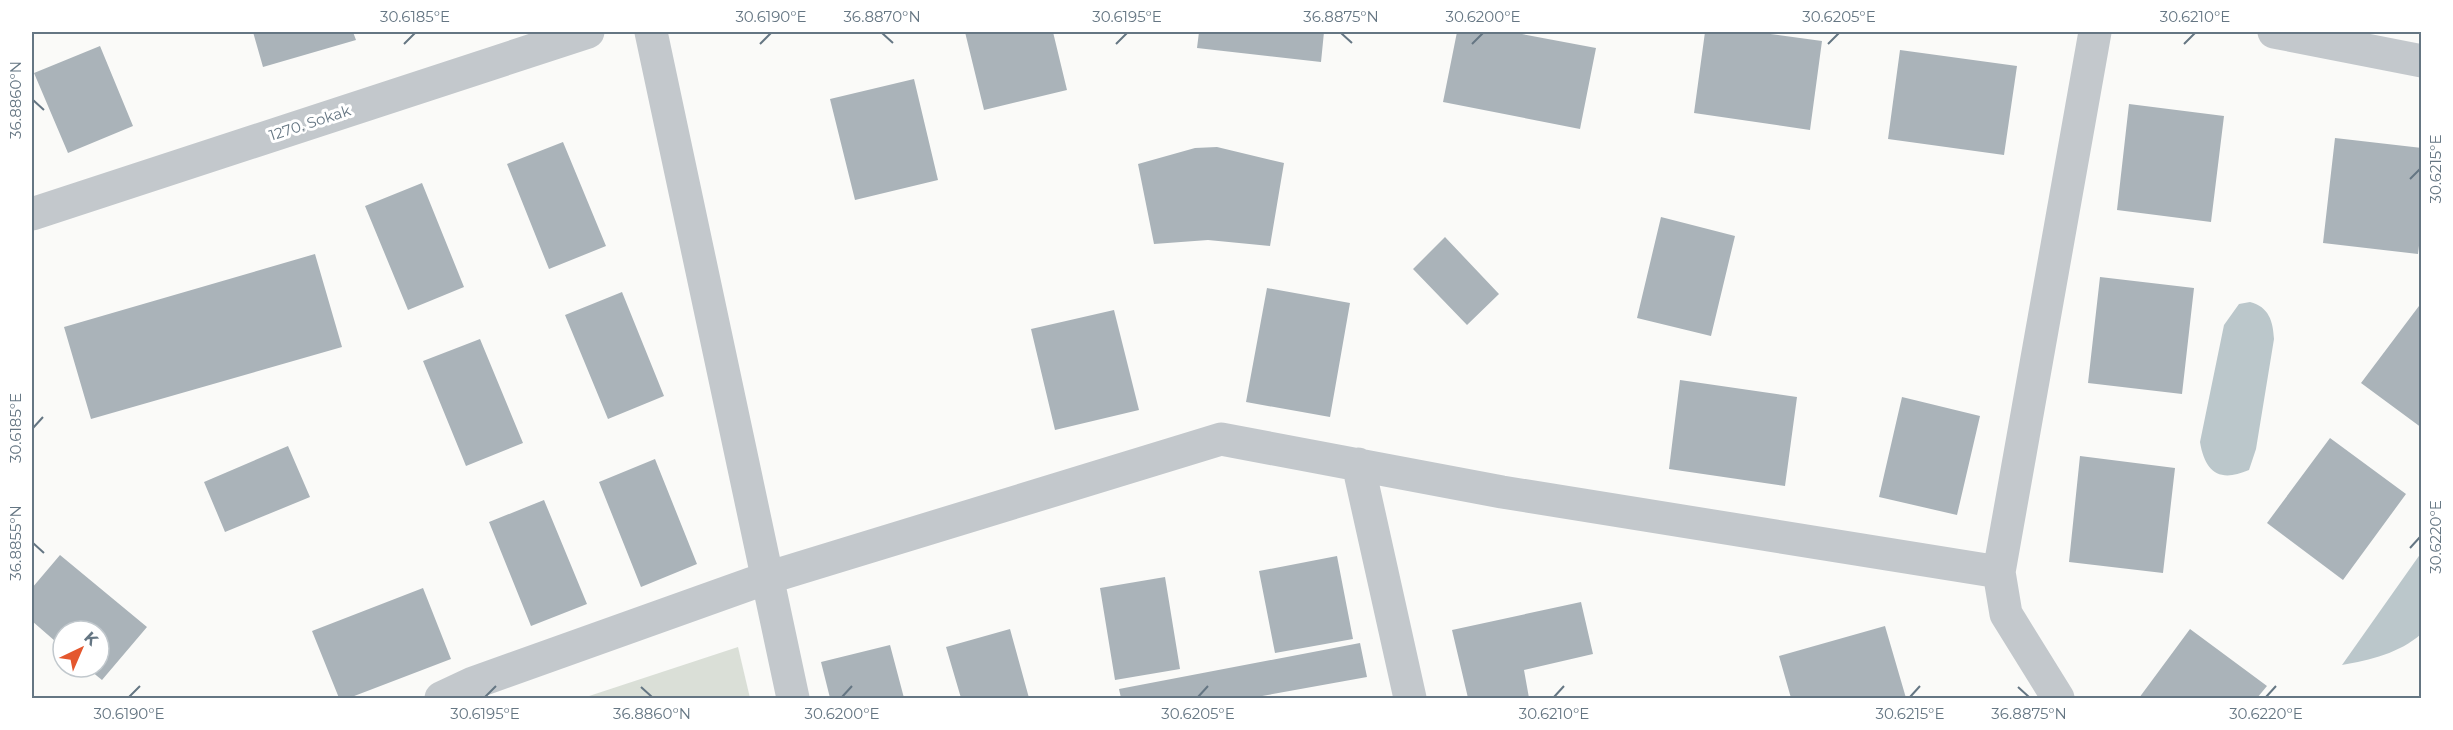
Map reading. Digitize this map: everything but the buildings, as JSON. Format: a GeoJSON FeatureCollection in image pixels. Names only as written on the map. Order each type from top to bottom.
{"type":"FeatureCollection","features":[{"type":"Feature","properties":{"kind":"street","name":"1270. Sokak"},"geometry":{"type":"LineString","coordinates":[[32,214],[588,32]]}},
{"type":"Feature","properties":{"kind":"street"},"geometry":{"type":"LineString","coordinates":[[651,32],[793,699]]}},
{"type":"Feature","properties":{"kind":"street"},"geometry":{"type":"LineString","coordinates":[[2058,699],[2006,614],[1999,572],[2095,32]]}},
{"type":"Feature","properties":{"kind":"street"},"geometry":{"type":"LineString","coordinates":[[2274,32],[2421,61]]}},
{"type":"Feature","properties":{"kind":"street"},"geometry":{"type":"LineString","coordinates":[[441,699],[473,683],[767,578],[1221,439],[1502,492],[1999,572]]}},
{"type":"Feature","properties":{"kind":"street"},"geometry":{"type":"LineString","coordinates":[[1358,464],[1410,699]]}},
{"type":"Feature","properties":{"kind":"shaded area"},"geometry":{"type":"Polygon","coordinates":[[[2250,302],[2266,311],[2274,339],[2256,449],[2249,470],[2238,474],[2222,475],[2215,472],[2206,461],[2200,442],[2224,325],[2239,304],[2250,302]]]}},
{"type":"Feature","properties":{"kind":"shaded area"},"geometry":{"type":"Polygon","coordinates":[[[2421,553],[2421,634],[2394,651],[2342,665],[2421,553]]]}},
{"type":"Feature","properties":{"kind":"shaded area"},"geometry":{"type":"Polygon","coordinates":[[[738,647],[750,698],[583,698],[738,647]]]}}]}
